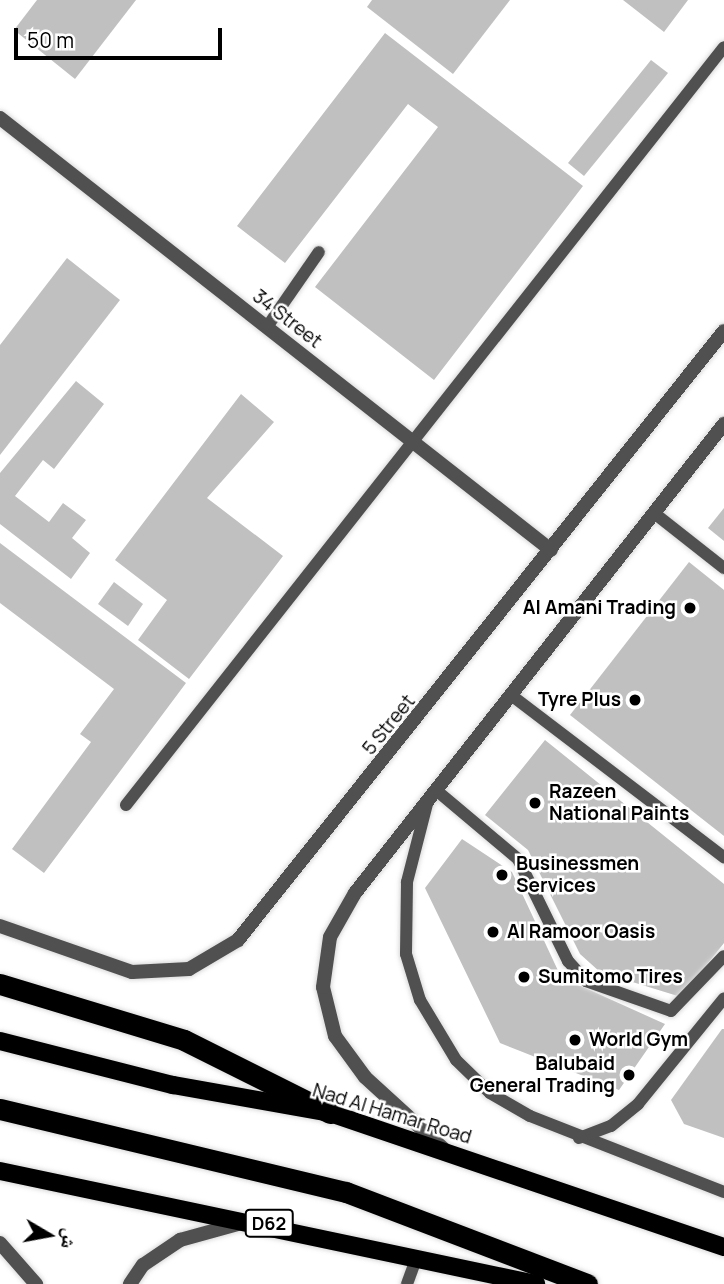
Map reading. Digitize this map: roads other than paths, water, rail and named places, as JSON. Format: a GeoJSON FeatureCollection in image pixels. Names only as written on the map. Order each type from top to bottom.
{"type":"FeatureCollection","features":[{"type":"Feature","properties":{"kind":"highway"},"geometry":{"type":"LineString","coordinates":[[0,984],[184,1040],[330,1113]]}},
{"type":"Feature","properties":{"kind":"highway"},"geometry":{"type":"LineString","coordinates":[[0,1109],[346,1192],[587,1284]]}},
{"type":"Feature","properties":{"kind":"main road","name":"Nad Al Hamar Road"},"geometry":{"type":"LineString","coordinates":[[0,1041],[173,1085],[330,1113],[724,1247]]}},
{"type":"Feature","properties":{"kind":"main road","name":"D62"},"geometry":{"type":"LineString","coordinates":[[0,1171],[268,1223],[417,1256],[512,1281],[536,1284]]}},
{"type":"Feature","properties":{"kind":"street","name":"34 Street"},"geometry":{"type":"LineString","coordinates":[[0,118],[551,550]]}},
{"type":"Feature","properties":{"kind":"street","name":"5 Street"},"geometry":{"type":"LineString","coordinates":[[0,926],[132,972],[170,972],[215,958],[265,908],[724,331]]}},
{"type":"Feature","properties":{"kind":"street"},"geometry":{"type":"LineString","coordinates":[[449,1153],[348,1058],[335,1036],[323,987],[340,913],[724,424]]}},
{"type":"Feature","properties":{"kind":"street"},"geometry":{"type":"LineString","coordinates":[[130,1284],[143,1265],[180,1240],[227,1225],[268,1223]]}},
{"type":"Feature","properties":{"kind":"street"},"geometry":{"type":"LineString","coordinates":[[0,1243],[36,1284]]}},
{"type":"Feature","properties":{"kind":"lane"},"geometry":{"type":"LineString","coordinates":[[126,805],[724,47]]}},
{"type":"Feature","properties":{"kind":"lane"},"geometry":{"type":"LineString","coordinates":[[267,327],[319,252]]}},
{"type":"Feature","properties":{"kind":"lane"},"geometry":{"type":"LineString","coordinates":[[654,513],[724,568]]}},
{"type":"Feature","properties":{"kind":"lane"},"geometry":{"type":"LineString","coordinates":[[511,695],[724,857]]}},
{"type":"Feature","properties":{"kind":"lane"},"geometry":{"type":"LineString","coordinates":[[724,956],[671,1011],[586,981],[568,961],[518,859],[432,795],[404,905],[406,954],[420,1000],[472,1078],[509,1106],[579,1138],[724,1192]]}},
{"type":"Feature","properties":{"kind":"lane"},"geometry":{"type":"LineString","coordinates":[[579,1138],[625,1116],[724,998]]}},
{"type":"Feature","properties":{"kind":"lane"},"geometry":{"type":"LineString","coordinates":[[710,1015],[724,1020]]}},
{"type":"Feature","properties":{"kind":"lane"},"geometry":{"type":"LineString","coordinates":[[407,1284],[417,1256]]}},
{"type":"Feature","properties":{"kind":"place","name":"Al Amani Trading"},"geometry":{"type":"Point","coordinates":[690,608]}},
{"type":"Feature","properties":{"kind":"place","name":"Tyre Plus"},"geometry":{"type":"Point","coordinates":[635,700]}},
{"type":"Feature","properties":{"kind":"place","name":"Razeen National Paints"},"geometry":{"type":"Point","coordinates":[535,803]}},
{"type":"Feature","properties":{"kind":"place","name":"Businessmen Services"},"geometry":{"type":"Point","coordinates":[502,875]}},
{"type":"Feature","properties":{"kind":"place","name":"Al Ramoor Oasis"},"geometry":{"type":"Point","coordinates":[493,932]}},
{"type":"Feature","properties":{"kind":"place","name":"Sumitomo Tires"},"geometry":{"type":"Point","coordinates":[524,977]}},
{"type":"Feature","properties":{"kind":"place","name":"World Gym"},"geometry":{"type":"Point","coordinates":[575,1040]}},
{"type":"Feature","properties":{"kind":"place","name":"Balubaid General Trading"},"geometry":{"type":"Point","coordinates":[629,1075]}}]}
